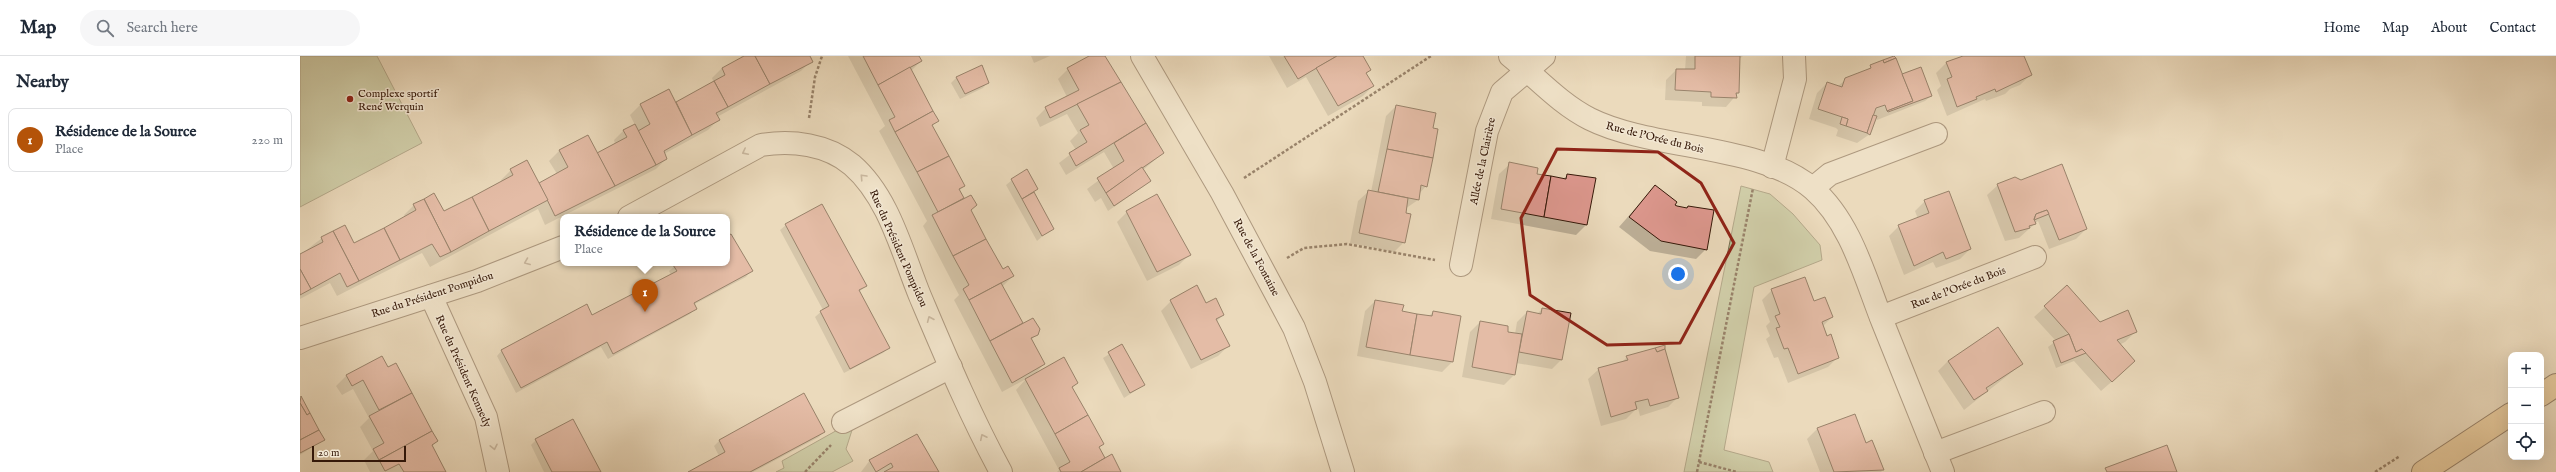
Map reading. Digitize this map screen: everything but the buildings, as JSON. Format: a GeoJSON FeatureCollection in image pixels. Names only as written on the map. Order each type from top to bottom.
{"type":"FeatureCollection","features":[{"type":"Feature","properties":{"kind":"main road"},"geometry":{"type":"LineString","coordinates":[[2544,392],[2556,385]]}},
{"type":"Feature","properties":{"kind":"main road"},"geometry":{"type":"LineString","coordinates":[[2423,472],[2508,416]]}},
{"type":"Feature","properties":{"kind":"street","name":"Rue de la Fontaine"},"geometry":{"type":"LineString","coordinates":[[1142,56],[1222,193],[1264,272],[1305,355],[1343,472]]}},
{"type":"Feature","properties":{"kind":"street","name":"Rue de l'Orée du Bois"},"geometry":{"type":"LineString","coordinates":[[1510,56],[1556,96],[1590,119],[1613,128],[1765,165],[1793,175],[1813,188],[1833,211],[1844,228],[1939,463],[2044,412]]}},
{"type":"Feature","properties":{"kind":"street","name":"Allée de la Clairière"},"geometry":{"type":"LineString","coordinates":[[1461,264],[1487,131],[1493,110],[1502,92],[1544,56]]}},
{"type":"Feature","properties":{"kind":"street"},"geometry":{"type":"LineString","coordinates":[[1765,165],[1795,79],[1794,56]]}},
{"type":"Feature","properties":{"kind":"street"},"geometry":{"type":"LineString","coordinates":[[1813,188],[1830,174],[1936,134]]}},
{"type":"Feature","properties":{"kind":"street","name":"Rue du Président Pompidou"},"geometry":{"type":"LineString","coordinates":[[634,214],[761,145],[779,142],[805,144],[835,154],[852,165],[876,191],[951,367],[1001,472]]}},
{"type":"Feature","properties":{"kind":"street","name":"Rue du Président Pompidou"},"geometry":{"type":"LineString","coordinates":[[300,338],[431,296],[512,268],[560,248]]}},
{"type":"Feature","properties":{"kind":"street","name":"Rue de l'Orée du Bois"},"geometry":{"type":"LineString","coordinates":[[1881,317],[2035,257]]}},
{"type":"Feature","properties":{"kind":"street","name":"Rue du Président Kennedy"},"geometry":{"type":"LineString","coordinates":[[431,296],[486,417],[498,472]]}},
{"type":"Feature","properties":{"kind":"street"},"geometry":{"type":"LineString","coordinates":[[843,422],[951,367]]}},
{"type":"Feature","properties":{"kind":"path"},"geometry":{"type":"LineString","coordinates":[[805,144],[815,77],[822,56]]}},
{"type":"Feature","properties":{"kind":"path"},"geometry":{"type":"LineString","coordinates":[[1222,193],[1431,56]]}},
{"type":"Feature","properties":{"kind":"path"},"geometry":{"type":"LineString","coordinates":[[1697,472],[1765,165]]}},
{"type":"Feature","properties":{"kind":"path"},"geometry":{"type":"LineString","coordinates":[[1264,272],[1304,248],[1347,244],[1461,264]]}},
{"type":"Feature","properties":{"kind":"path"},"geometry":{"type":"LineString","coordinates":[[805,472],[827,450],[843,422]]}},
{"type":"Feature","properties":{"kind":"path"},"geometry":{"type":"LineString","coordinates":[[1700,462],[1737,472]]}},
{"type":"Feature","properties":{"kind":"highlighted area"},"geometry":{"type":"Polygon","coordinates":[[[1557,149],[1658,152],[1701,183],[1734,243],[1680,343],[1607,345],[1530,295],[1521,218],[1557,149]]]}},
{"type":"Feature","properties":{"kind":"green space","name":"Complexe sportif René Werquin"},"geometry":{"type":"Polygon","coordinates":[[[300,56],[377,56],[422,143],[300,207],[300,56]]]}},
{"type":"Feature","properties":{"kind":"green space"},"geometry":{"type":"Polygon","coordinates":[[[1741,186],[1770,194],[1793,214],[1820,245],[1822,260],[1754,287],[1724,450],[1769,462],[1773,472],[1684,472],[1741,186]]]}},
{"type":"Feature","properties":{"kind":"green space"},"geometry":{"type":"Polygon","coordinates":[[[853,427],[846,449],[853,461],[832,472],[776,472],[784,468],[782,461],[841,428],[843,433],[853,427]]]}},
{"type":"Feature","properties":{"kind":"place","name":"Complexe sportif René Werquin"},"geometry":{"type":"Point","coordinates":[350,99]}},
{"type":"Feature","properties":{"kind":"place","name":"Résidence de la Source"},"geometry":{"type":"Point","coordinates":[645,312]}}]}
